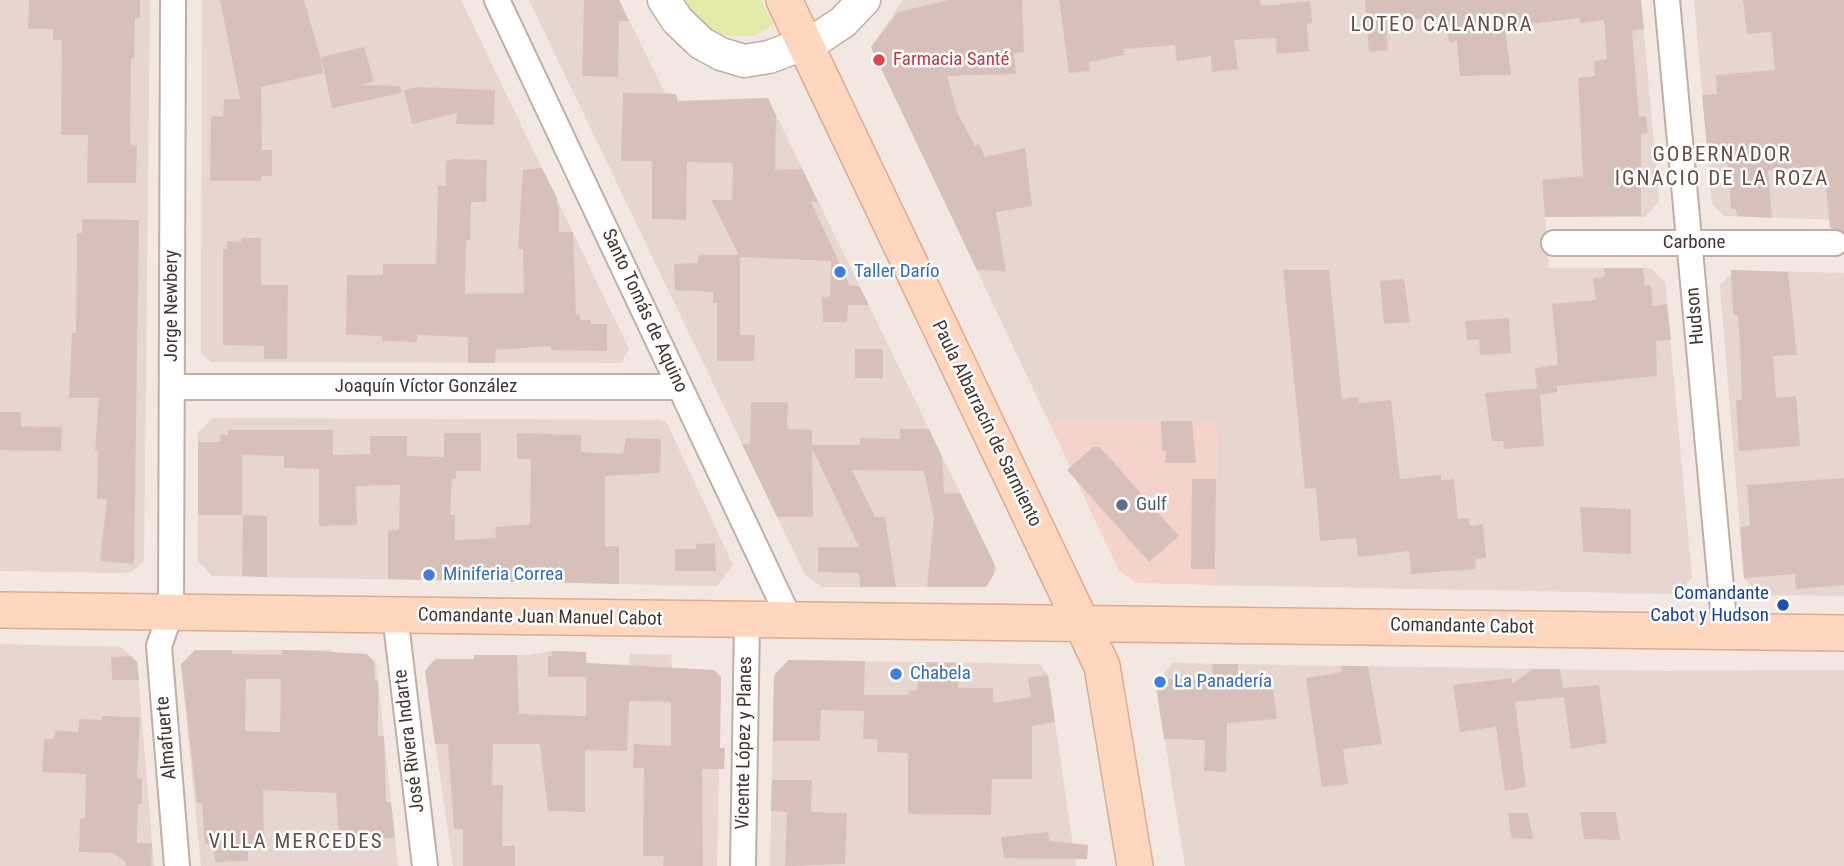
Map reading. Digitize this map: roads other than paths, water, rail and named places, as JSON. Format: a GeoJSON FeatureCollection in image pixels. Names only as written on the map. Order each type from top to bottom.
{"type":"FeatureCollection","features":[{"type":"Feature","properties":{"kind":"main road","name":"Paula Albarracín de Sarmiento"},"geometry":{"type":"LineString","coordinates":[[783,0],[1101,666],[1135,866]]}},
{"type":"Feature","properties":{"kind":"main road","name":"Comandante Juan Manuel Cabot"},"geometry":{"type":"LineString","coordinates":[[0,610],[791,622],[1018,624],[1080,621]]}},
{"type":"Feature","properties":{"kind":"main road","name":"Comandante Cabot"},"geometry":{"type":"LineString","coordinates":[[1080,621],[1844,633]]}},
{"type":"Feature","properties":{"kind":"street","name":"Jorge Newbery"},"geometry":{"type":"LineString","coordinates":[[171,612],[173,0]]}},
{"type":"Feature","properties":{"kind":"street","name":"Santo Tomás de Aquino"},"geometry":{"type":"LineString","coordinates":[[497,0],[791,622]]}},
{"type":"Feature","properties":{"kind":"street"},"geometry":{"type":"LineString","coordinates":[[664,0],[691,35],[733,59],[744,61],[769,57],[834,29],[864,0]]}},
{"type":"Feature","properties":{"kind":"street","name":"Hudson"},"geometry":{"type":"LineString","coordinates":[[1667,0],[1725,631]]}},
{"type":"Feature","properties":{"kind":"street","name":"Carbone"},"geometry":{"type":"LineString","coordinates":[[1554,243],[1835,243]]}},
{"type":"Feature","properties":{"kind":"street","name":"Joaquín Víctor González"},"geometry":{"type":"LineString","coordinates":[[172,387],[680,387]]}},
{"type":"Feature","properties":{"kind":"street","name":"Almafuerte"},"geometry":{"type":"LineString","coordinates":[[171,612],[159,646],[177,866]]}},
{"type":"Feature","properties":{"kind":"street","name":"José Rivera Indarte"},"geometry":{"type":"LineString","coordinates":[[396,615],[425,866]]}},
{"type":"Feature","properties":{"kind":"street","name":"Vicente López y Planes"},"geometry":{"type":"LineString","coordinates":[[743,866],[747,621]]}},
{"type":"Feature","properties":{"kind":"place","name":"Farmacia Santé"},"geometry":{"type":"Point","coordinates":[879,60]}},
{"type":"Feature","properties":{"kind":"place","name":"Taller Darío"},"geometry":{"type":"Point","coordinates":[840,272]}},
{"type":"Feature","properties":{"kind":"place","name":"Gulf"},"geometry":{"type":"Point","coordinates":[1122,505]}},
{"type":"Feature","properties":{"kind":"place","name":"Miniferia Correa"},"geometry":{"type":"Point","coordinates":[429,575]}},
{"type":"Feature","properties":{"kind":"place","name":"Comandante Cabot y Hudson"},"geometry":{"type":"Point","coordinates":[1783,605]}},
{"type":"Feature","properties":{"kind":"place","name":"Chabela"},"geometry":{"type":"Point","coordinates":[896,674]}},
{"type":"Feature","properties":{"kind":"place","name":"La Panadería"},"geometry":{"type":"Point","coordinates":[1160,682]}},
{"type":"Feature","properties":{"kind":"district","name":"LOTEO CALANDRA"},"geometry":{"type":"Point","coordinates":[1442,26]}},
{"type":"Feature","properties":{"kind":"district","name":"GOBERNADOR IGNACIO DE LA ROZA"},"geometry":{"type":"Point","coordinates":[1722,168]}},
{"type":"Feature","properties":{"kind":"district","name":"VILLA MERCEDES"},"geometry":{"type":"Point","coordinates":[296,843]}}]}
